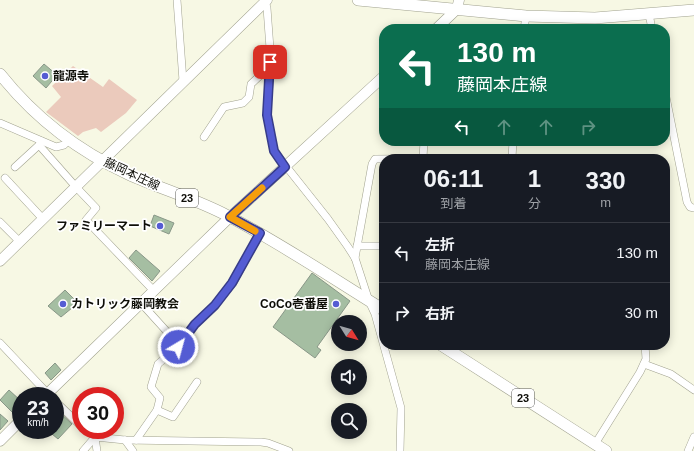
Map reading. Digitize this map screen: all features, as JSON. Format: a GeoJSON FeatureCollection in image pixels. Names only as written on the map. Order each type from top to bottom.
{"type":"FeatureCollection","features":[{"type":"Feature","properties":{"kind":"main road"},"geometry":{"type":"LineString","coordinates":[[358,0],[458,5],[526,16],[595,18],[694,10]]}},
{"type":"Feature","properties":{"kind":"main road","name":"藤岡本庄線"},"geometry":{"type":"LineString","coordinates":[[0,74],[28,105],[52,128],[102,161],[128,174],[230,217],[260,233],[379,307]]}},
{"type":"Feature","properties":{"kind":"main road","name":"23"},"geometry":{"type":"LineString","coordinates":[[451,350],[606,451]]}},
{"type":"Feature","properties":{"kind":"street"},"geometry":{"type":"LineString","coordinates":[[178,0],[182,81]]}},
{"type":"Feature","properties":{"kind":"street"},"geometry":{"type":"LineString","coordinates":[[0,261],[182,81],[266,1]]}},
{"type":"Feature","properties":{"kind":"street"},"geometry":{"type":"LineString","coordinates":[[266,1],[270,66],[267,115],[274,151],[285,167],[328,219],[355,258],[379,325]]}},
{"type":"Feature","properties":{"kind":"street"},"geometry":{"type":"LineString","coordinates":[[441,24],[458,5]]}},
{"type":"Feature","properties":{"kind":"street"},"geometry":{"type":"LineString","coordinates":[[649,14],[651,24]]}},
{"type":"Feature","properties":{"kind":"street"},"geometry":{"type":"LineString","coordinates":[[525,24],[526,16]]}},
{"type":"Feature","properties":{"kind":"street"},"geometry":{"type":"LineString","coordinates":[[204,137],[224,107],[243,103],[249,97],[251,84],[270,66]]}},
{"type":"Feature","properties":{"kind":"street"},"geometry":{"type":"LineString","coordinates":[[60,387],[141,303],[230,217],[379,81]]}},
{"type":"Feature","properties":{"kind":"street"},"geometry":{"type":"LineString","coordinates":[[670,117],[687,202],[690,207],[694,208]]}},
{"type":"Feature","properties":{"kind":"street"},"geometry":{"type":"LineString","coordinates":[[0,123],[40,143],[56,147],[64,146],[69,140]]}},
{"type":"Feature","properties":{"kind":"street"},"geometry":{"type":"LineString","coordinates":[[15,167],[40,143]]}},
{"type":"Feature","properties":{"kind":"street"},"geometry":{"type":"LineString","coordinates":[[40,143],[76,187],[96,208],[86,220],[154,291]]}},
{"type":"Feature","properties":{"kind":"street"},"geometry":{"type":"LineString","coordinates":[[355,258],[372,164],[375,159],[379,159]]}},
{"type":"Feature","properties":{"kind":"street"},"geometry":{"type":"LineString","coordinates":[[5,178],[43,219]]}},
{"type":"Feature","properties":{"kind":"street"},"geometry":{"type":"LineString","coordinates":[[0,222],[20,242]]}},
{"type":"Feature","properties":{"kind":"street"},"geometry":{"type":"LineString","coordinates":[[136,440],[157,410],[160,398],[151,387],[158,364],[179,345],[195,324],[215,305],[232,283],[260,233]]}},
{"type":"Feature","properties":{"kind":"street"},"geometry":{"type":"LineString","coordinates":[[357,246],[379,246]]}},
{"type":"Feature","properties":{"kind":"street"},"geometry":{"type":"LineString","coordinates":[[141,303],[179,345]]}},
{"type":"Feature","properties":{"kind":"street"},"geometry":{"type":"LineString","coordinates":[[0,343],[41,387]]}},
{"type":"Feature","properties":{"kind":"street"},"geometry":{"type":"LineString","coordinates":[[386,350],[401,408],[400,451]]}},
{"type":"Feature","properties":{"kind":"street"},"geometry":{"type":"LineString","coordinates":[[596,444],[644,364],[646,359],[645,350]]}},
{"type":"Feature","properties":{"kind":"street"},"geometry":{"type":"LineString","coordinates":[[644,364],[671,374],[694,390]]}},
{"type":"Feature","properties":{"kind":"street"},"geometry":{"type":"LineString","coordinates":[[157,410],[173,417],[197,382]]}},
{"type":"Feature","properties":{"kind":"street"},"geometry":{"type":"LineString","coordinates":[[64,410],[72,418]]}},
{"type":"Feature","properties":{"kind":"street"},"geometry":{"type":"LineString","coordinates":[[0,441],[12,429]]}},
{"type":"Feature","properties":{"kind":"street"},"geometry":{"type":"LineString","coordinates":[[688,451],[694,437]]}},
{"type":"Feature","properties":{"kind":"street"},"geometry":{"type":"LineString","coordinates":[[82,451],[93,439]]}},
{"type":"Feature","properties":{"kind":"street"},"geometry":{"type":"LineString","coordinates":[[95,439],[97,451]]}},
{"type":"Feature","properties":{"kind":"street"},"geometry":{"type":"LineString","coordinates":[[115,439],[261,442],[289,451]]}},
{"type":"Feature","properties":{"kind":"street"},"geometry":{"type":"LineString","coordinates":[[125,440],[133,451]]}},
{"type":"Feature","properties":{"kind":"shaded area"},"geometry":{"type":"Polygon","coordinates":[[[73,66],[103,87],[109,79],[137,100],[126,113],[101,132],[96,128],[83,132],[78,136],[46,112],[61,97],[52,86],[73,66]]]}},
{"type":"Feature","properties":{"kind":"building","name":"龍源寺"},"geometry":{"type":"Polygon","coordinates":[[[44,64],[57,75],[46,88],[33,76],[44,64]]]}},
{"type":"Feature","properties":{"kind":"building"},"geometry":{"type":"Polygon","coordinates":[[[154,215],[174,223],[169,234],[150,226],[154,215]]]}},
{"type":"Feature","properties":{"kind":"building"},"geometry":{"type":"Polygon","coordinates":[[[136,250],[160,271],[152,281],[129,258],[136,250]]]}},
{"type":"Feature","properties":{"kind":"building"},"geometry":{"type":"Polygon","coordinates":[[[312,273],[350,301],[340,315],[331,315],[331,327],[317,347],[321,350],[315,358],[273,327],[312,273]]]}},
{"type":"Feature","properties":{"kind":"building","name":"カトリック藤岡教会"},"geometry":{"type":"Polygon","coordinates":[[[65,290],[78,303],[61,317],[48,306],[65,290]]]}},
{"type":"Feature","properties":{"kind":"building"},"geometry":{"type":"Polygon","coordinates":[[[55,363],[61,370],[51,380],[45,373],[55,363]]]}},
{"type":"Feature","properties":{"kind":"building"},"geometry":{"type":"Polygon","coordinates":[[[9,390],[12,393],[12,412],[0,400],[9,390]]]}},
{"type":"Feature","properties":{"kind":"building"},"geometry":{"type":"Polygon","coordinates":[[[0,414],[8,421],[0,430],[0,414]]]}},
{"type":"Feature","properties":{"kind":"building"},"geometry":{"type":"Polygon","coordinates":[[[64,416],[72,424],[64,433],[64,416]]]}},
{"type":"Feature","properties":{"kind":"slow traffic"},"geometry":{"type":"LineString","coordinates":[[255,231],[230,217],[262,188]]}},
{"type":"Feature","properties":{"kind":"place","name":"龍源寺"},"geometry":{"type":"Point","coordinates":[45,76]}},
{"type":"Feature","properties":{"kind":"place","name":"ファミリーマート"},"geometry":{"type":"Point","coordinates":[160,226]}},
{"type":"Feature","properties":{"kind":"place","name":"カトリック藤岡教会"},"geometry":{"type":"Point","coordinates":[63,304]}},
{"type":"Feature","properties":{"kind":"place","name":"CoCo壱番屋"},"geometry":{"type":"Point","coordinates":[336,304]}},
{"type":"Feature","properties":{"kind":"route"},"geometry":{"type":"LineString","coordinates":[[178,347],[195,324],[215,305],[232,283],[260,233],[230,217],[285,167],[274,151],[267,115],[270,62]]}}]}
